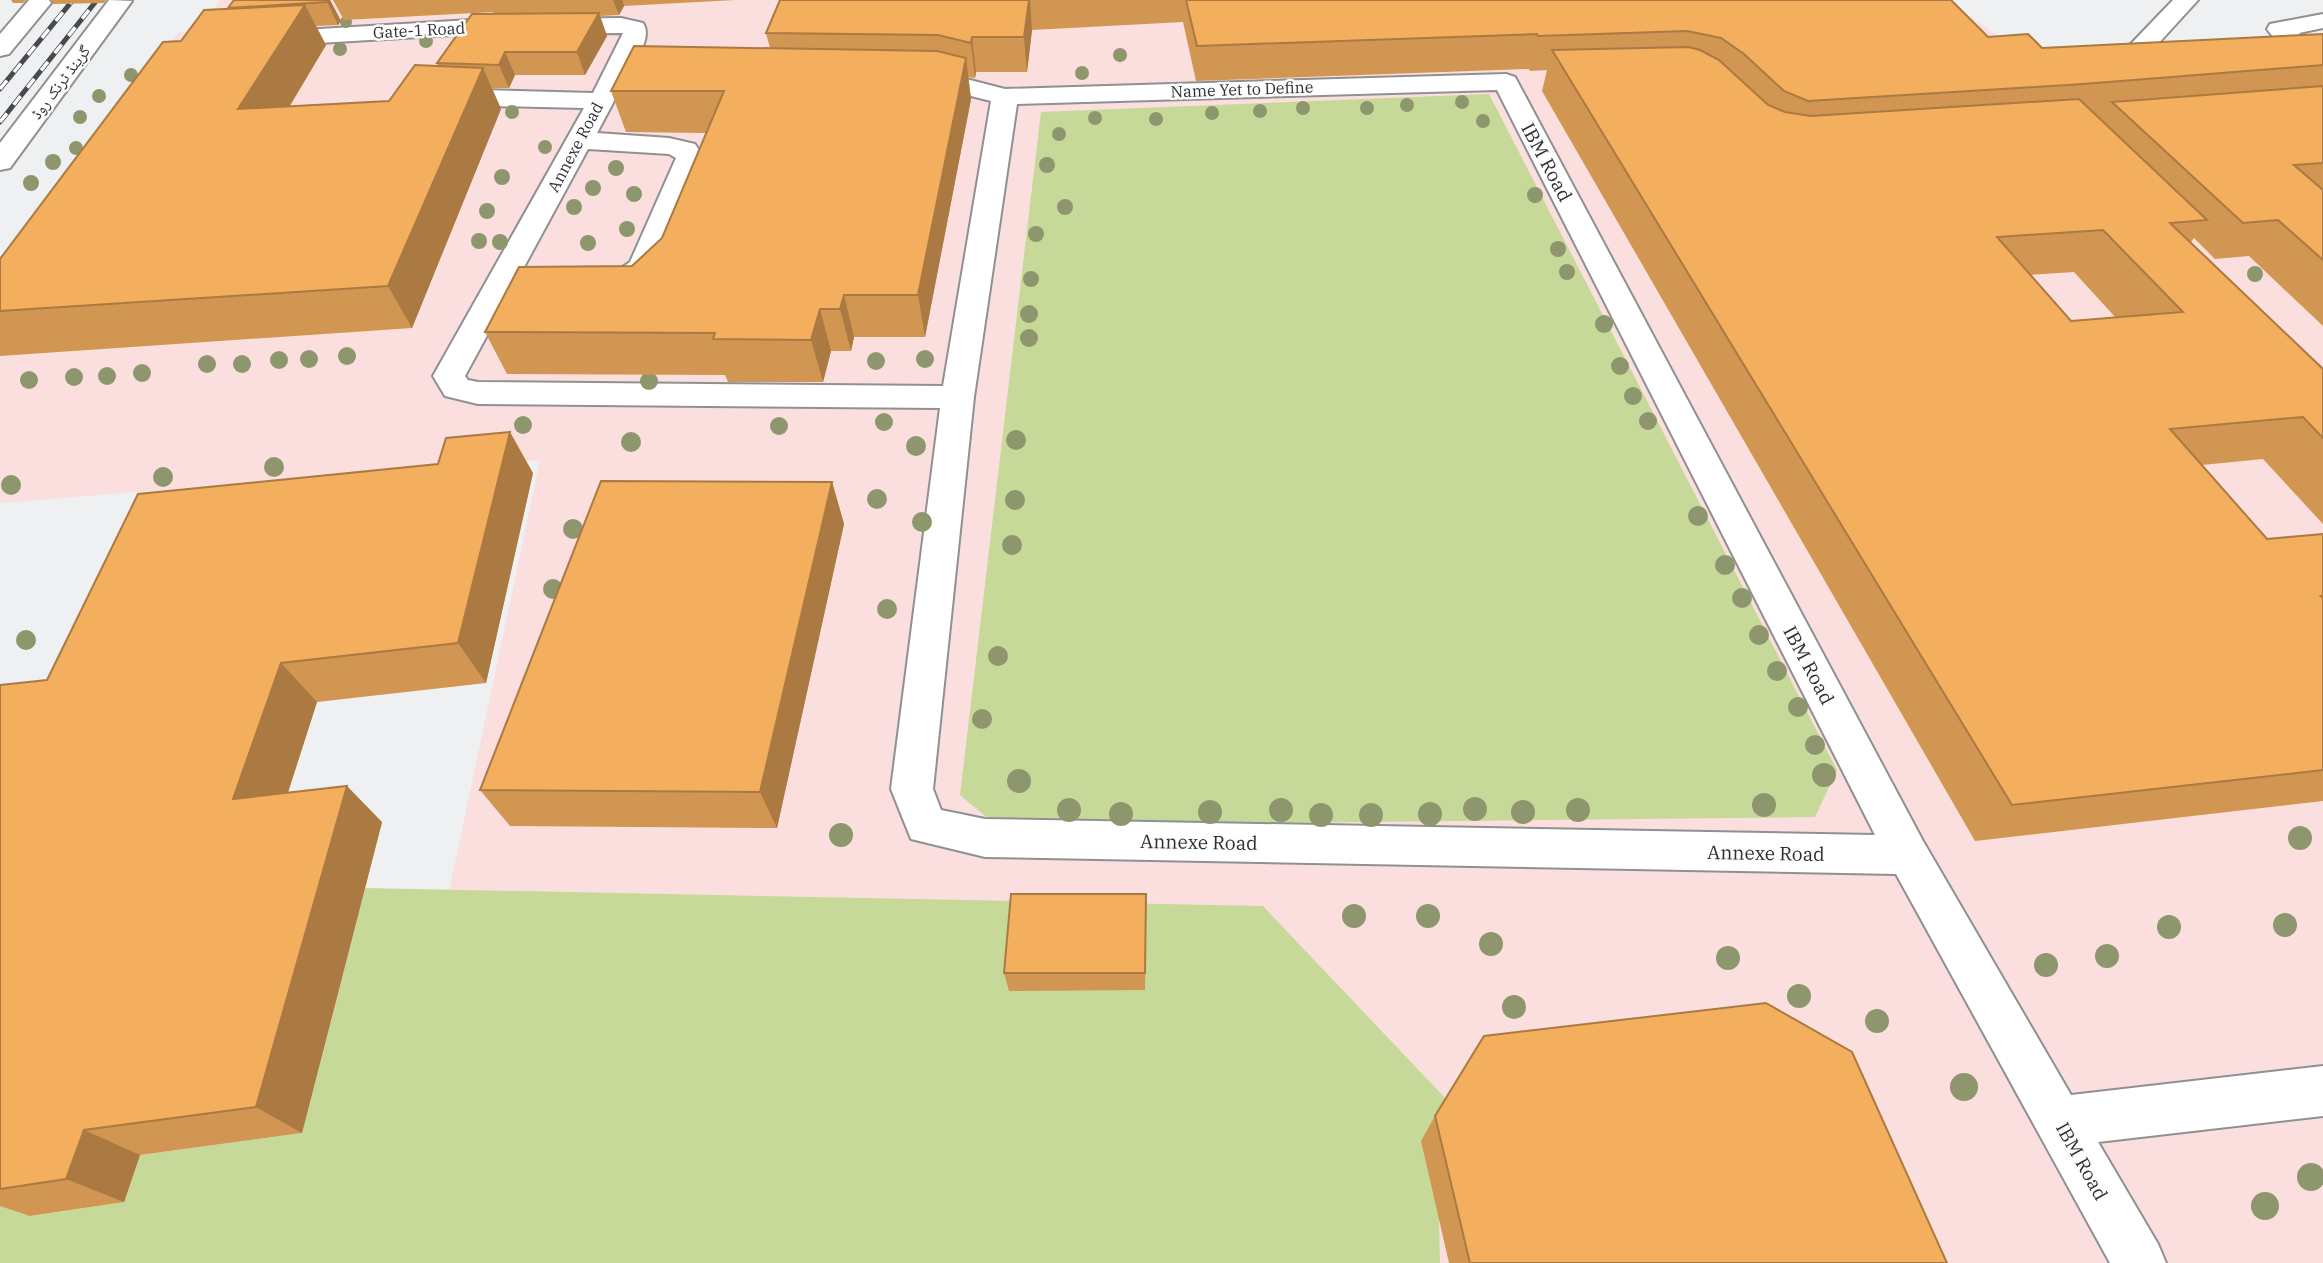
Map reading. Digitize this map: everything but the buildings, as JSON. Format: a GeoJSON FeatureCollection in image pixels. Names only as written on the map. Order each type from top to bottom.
{"type":"FeatureCollection","features":[{"type":"Feature","properties":{"kind":"main road"},"geometry":{"type":"LineString","coordinates":[[2137,52],[2186,0]]}},
{"type":"Feature","properties":{"kind":"main road","name":"گرینڈ ٹرنک روڈ"},"geometry":{"type":"LineString","coordinates":[[0,162],[120,1]]}},
{"type":"Feature","properties":{"kind":"main road"},"geometry":{"type":"LineString","coordinates":[[0,49],[39,3]]}},
{"type":"Feature","properties":{"kind":"main road"},"geometry":{"type":"LineString","coordinates":[[2302,46],[2279,29],[2323,22]]}},
{"type":"Feature","properties":{"kind":"main road","name":"Gate-1 Road"},"geometry":{"type":"LineString","coordinates":[[248,40],[470,27],[621,25],[634,28],[635,35],[607,88]]}},
{"type":"Feature","properties":{"kind":"main road"},"geometry":{"type":"LineString","coordinates":[[470,27],[443,65],[427,94],[444,97],[607,88],[697,77]]}},
{"type":"Feature","properties":{"kind":"main road"},"geometry":{"type":"LineString","coordinates":[[888,80],[943,81],[1005,97]]}},
{"type":"Feature","properties":{"kind":"main road","name":"Name Yet to Define"},"geometry":{"type":"LineString","coordinates":[[1005,97],[1506,82]]}},
{"type":"Feature","properties":{"kind":"main road","name":"IBM Road"},"geometry":{"type":"LineString","coordinates":[[1506,82],[1908,855],[2139,1263]]}},
{"type":"Feature","properties":{"kind":"main road","name":"Annexe Road"},"geometry":{"type":"LineString","coordinates":[[607,88],[579,141],[511,290],[449,376],[457,388],[478,393],[958,397]]}},
{"type":"Feature","properties":{"kind":"main road","name":"Annexe Road"},"geometry":{"type":"LineString","coordinates":[[1005,97],[958,397],[912,789],[926,826],[985,838],[1908,855]]}},
{"type":"Feature","properties":{"kind":"main road"},"geometry":{"type":"LineString","coordinates":[[579,141],[669,146],[685,150],[690,158],[643,267],[628,279],[592,286]]}},
{"type":"Feature","properties":{"kind":"main road"},"geometry":{"type":"LineString","coordinates":[[2060,1121],[2323,1091]]}},
{"type":"Feature","properties":{"kind":"shaded area"},"geometry":{"type":"Polygon","coordinates":[[[220,0],[1947,0],[2042,67],[2323,53],[2323,1263],[360,1263],[451,882],[540,460],[0,503],[0,282],[179,32],[198,31],[220,0]]]}},
{"type":"Feature","properties":{"kind":"green space"},"geometry":{"type":"Polygon","coordinates":[[[1489,94],[1837,770],[1815,817],[997,826],[960,795],[1041,112],[1489,94]]]}},
{"type":"Feature","properties":{"kind":"green space"},"geometry":{"type":"Polygon","coordinates":[[[365,888],[1263,906],[1447,1100],[1439,1218],[1440,1263],[0,1263],[0,1187],[31,1216],[123,1202],[140,1155],[302,1133],[365,888]]]}},
{"type":"Feature","properties":{"kind":"railway"},"geometry":{"type":"LineString","coordinates":[[0,89],[73,0]]}},
{"type":"Feature","properties":{"kind":"railway"},"geometry":{"type":"LineString","coordinates":[[0,122],[97,0]]}}]}
